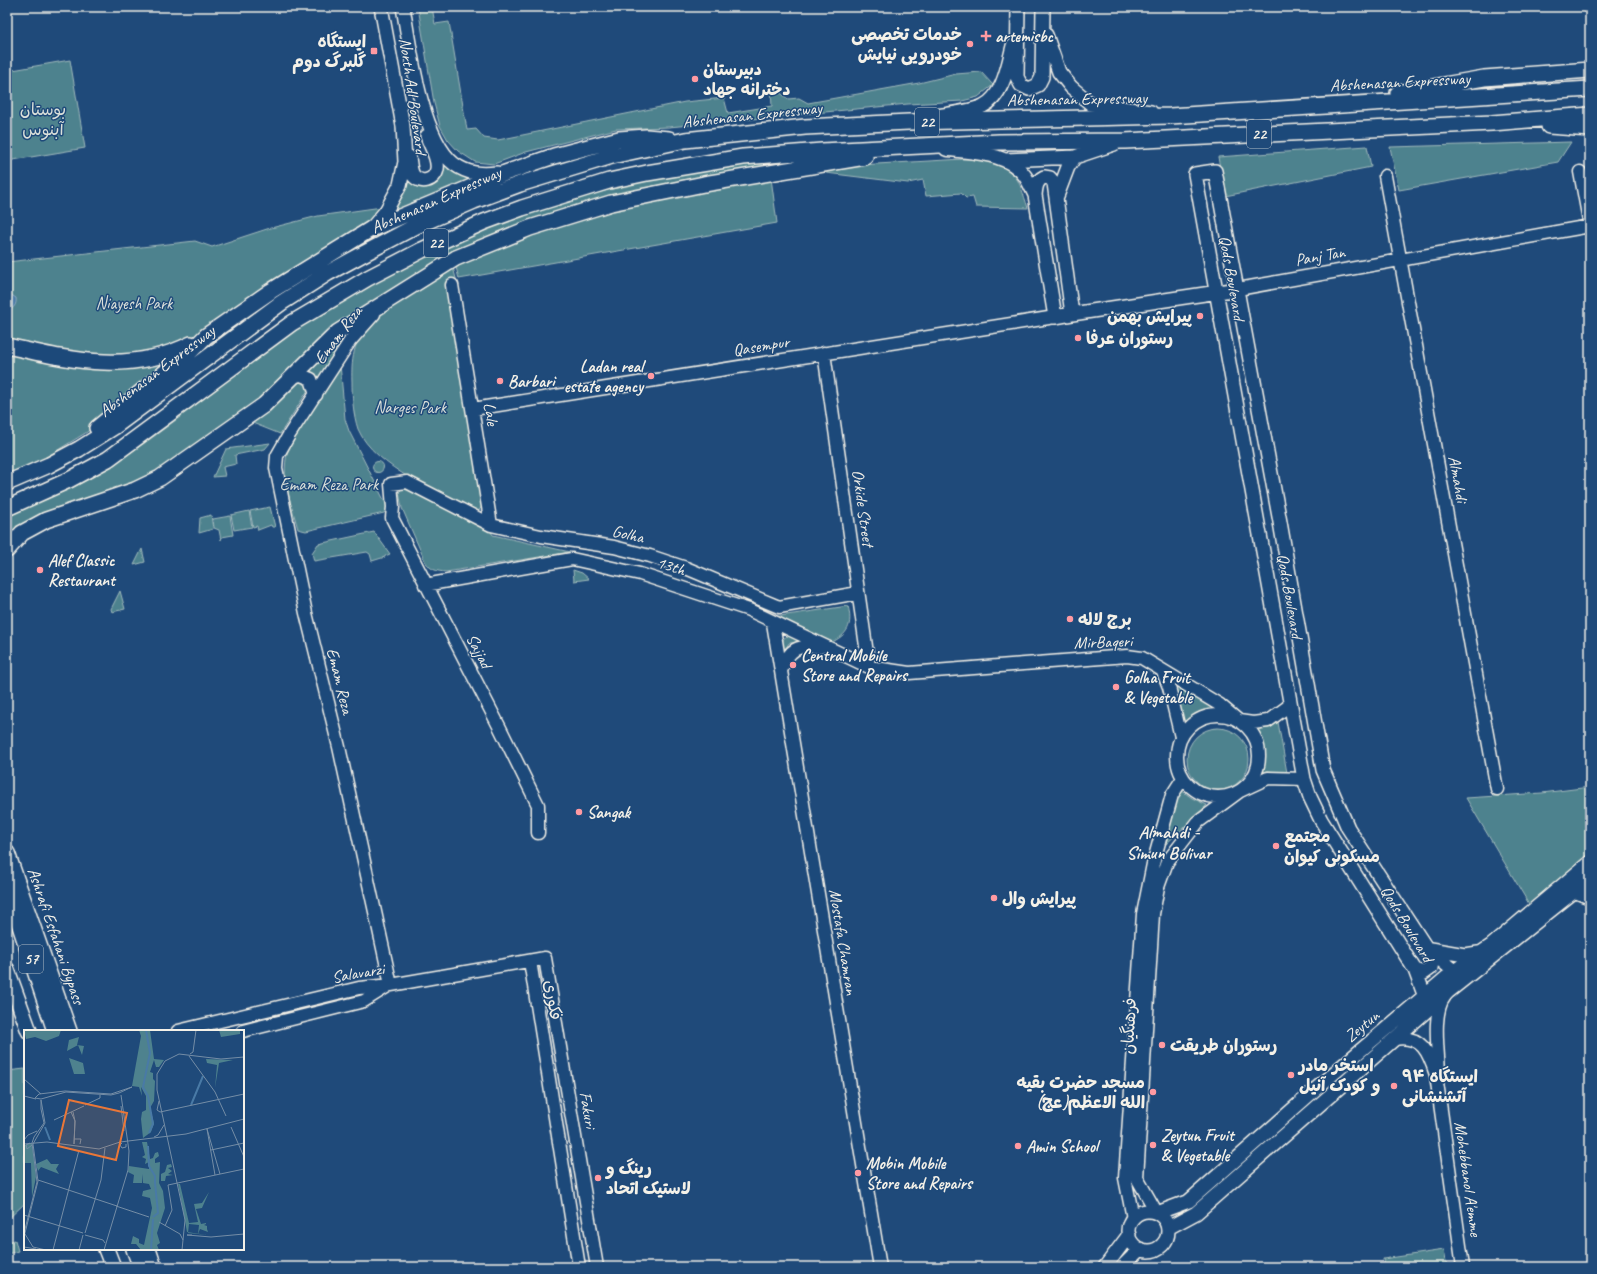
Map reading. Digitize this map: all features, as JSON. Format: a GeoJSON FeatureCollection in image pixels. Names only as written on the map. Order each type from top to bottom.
{"type":"FeatureCollection","features":[{"type":"Feature","properties":{"kind":"main road","name":"North Adl Boulevard"},"geometry":{"type":"LineString","coordinates":[[371,229],[386,211],[404,175],[405,162],[403,126],[381,7]]}},
{"type":"Feature","properties":{"kind":"main road","name":"North Adl Boulevard"},"geometry":{"type":"LineString","coordinates":[[402,7],[422,109],[440,147],[455,164],[472,173],[481,175],[505,173]]}},
{"type":"Feature","properties":{"kind":"main road"},"geometry":{"type":"LineString","coordinates":[[1018,7],[1018,80],[1024,87],[1029,89],[1035,87],[1041,80],[1043,7]]}},
{"type":"Feature","properties":{"kind":"main road"},"geometry":{"type":"LineString","coordinates":[[1043,26],[1059,72],[1071,87],[1091,104],[1170,116]]}},
{"type":"Feature","properties":{"kind":"main road"},"geometry":{"type":"LineString","coordinates":[[909,122],[984,106],[999,92],[1018,27]]}},
{"type":"Feature","properties":{"kind":"main road"},"geometry":{"type":"LineString","coordinates":[[1328,104],[1484,78],[1590,70]]}},
{"type":"Feature","properties":{"kind":"main road","name":"Abshenasan Expressway"},"geometry":{"type":"LineString","coordinates":[[7,483],[49,466],[79,449],[147,404],[216,350],[281,303],[328,273],[416,226],[474,201],[520,184],[612,156],[685,140],[805,127],[909,122],[1170,116],[1328,104],[1590,89]]}},
{"type":"Feature","properties":{"kind":"main road"},"geometry":{"type":"LineString","coordinates":[[403,126],[412,173],[420,180],[428,181],[436,174],[438,168],[428,140],[422,109]]}},
{"type":"Feature","properties":{"kind":"main road","name":"22"},"geometry":{"type":"LineString","coordinates":[[7,508],[69,480],[108,459],[292,323],[329,300],[422,250],[490,220],[522,208],[609,181],[706,162],[751,156],[999,142],[1125,140],[1492,123],[1590,115]]}},
{"type":"Feature","properties":{"kind":"main road"},"geometry":{"type":"LineString","coordinates":[[1492,123],[1590,129]]}},
{"type":"Feature","properties":{"kind":"main road"},"geometry":{"type":"LineString","coordinates":[[7,346],[74,360],[114,363],[137,361],[167,355],[206,336],[271,291],[371,229],[505,173],[554,156],[619,139],[646,137],[685,140]]}},
{"type":"Feature","properties":{"kind":"main road"},"geometry":{"type":"LineString","coordinates":[[1005,160],[1076,157],[1125,140]]}},
{"type":"Feature","properties":{"kind":"main road"},"geometry":{"type":"LineString","coordinates":[[7,550],[22,533],[46,520],[135,490],[160,478],[252,415],[338,332],[456,258],[508,236],[596,208],[669,191],[928,146],[994,155],[1005,160],[1025,176],[1035,195]]}},
{"type":"Feature","properties":{"kind":"main road"},"geometry":{"type":"LineString","coordinates":[[1056,198],[1068,166],[1076,157]]}},
{"type":"Feature","properties":{"kind":"main road","name":"Qods Boulevard"},"geometry":{"type":"LineString","coordinates":[[1425,997],[1415,970],[1321,820],[1310,798],[1304,779],[1195,174],[1215,171],[1238,289],[1323,770],[1348,828],[1427,948],[1454,971],[1462,982]]}},
{"type":"Feature","properties":{"kind":"main road"},"geometry":{"type":"LineString","coordinates":[[1054,317],[1035,195],[1036,185],[1039,179],[1044,177],[1050,178],[1054,183],[1072,314]]}},
{"type":"Feature","properties":{"kind":"main road"},"geometry":{"type":"LineString","coordinates":[[1198,192],[1205,189],[1218,188]]}},
{"type":"Feature","properties":{"kind":"main road","name":"Panj Tan"},"geometry":{"type":"LineString","coordinates":[[1054,317],[1238,289]]}},
{"type":"Feature","properties":{"kind":"main road"},"geometry":{"type":"LineString","coordinates":[[49,466],[190,352],[206,336]]}},
{"type":"Feature","properties":{"kind":"main road"},"geometry":{"type":"LineString","coordinates":[[1259,526],[1280,522]]}},
{"type":"Feature","properties":{"kind":"main road","name":"Ashrafi Esfahani Bypass"},"geometry":{"type":"LineString","coordinates":[[7,853],[69,1030]]}},
{"type":"Feature","properties":{"kind":"main road","name":"Zeytun"},"geometry":{"type":"LineString","coordinates":[[1157,1213],[1189,1201],[1334,1073],[1454,971],[1479,953],[1590,862]]}},
{"type":"Feature","properties":{"kind":"main road","name":"Zeytun"},"geometry":{"type":"LineString","coordinates":[[1168,1228],[1196,1213],[1448,992],[1590,879]]}},
{"type":"Feature","properties":{"kind":"main road","name":"57"},"geometry":{"type":"LineString","coordinates":[[7,887],[55,1030]]}},
{"type":"Feature","properties":{"kind":"main road"},"geometry":{"type":"LineString","coordinates":[[1427,948],[1443,953],[1465,955],[1479,953]]}},
{"type":"Feature","properties":{"kind":"main road"},"geometry":{"type":"LineString","coordinates":[[1415,970],[1424,973],[1431,968],[1432,961],[1427,948]]}},
{"type":"Feature","properties":{"kind":"main road","name":"57"},"geometry":{"type":"LineString","coordinates":[[7,970],[29,1030]]}},
{"type":"Feature","properties":{"kind":"main road"},"geometry":{"type":"LineString","coordinates":[[1334,1073],[1343,1084]]}},
{"type":"Feature","properties":{"kind":"main road"},"geometry":{"type":"LineString","coordinates":[[1105,1267],[1129,1236],[1130,1223],[1133,1218],[1144,1211],[1157,1213],[1166,1222],[1168,1228],[1166,1240],[1158,1248],[1146,1251],[1135,1246],[1129,1236]]}},
{"type":"Feature","properties":{"kind":"main road"},"geometry":{"type":"LineString","coordinates":[[1122,1267],[1140,1249]]}},
{"type":"Feature","properties":{"kind":"main road"},"geometry":{"type":"LineString","coordinates":[[106,1250],[113,1267]]}},
{"type":"Feature","properties":{"kind":"main road"},"geometry":{"type":"LineString","coordinates":[[134,1250],[141,1267]]}},
{"type":"Feature","properties":{"kind":"main road"},"geometry":{"type":"LineString","coordinates":[[148,1250],[154,1267]]}},
{"type":"Feature","properties":{"kind":"street"},"geometry":{"type":"LineString","coordinates":[[1580,172],[1590,226]]}},
{"type":"Feature","properties":{"kind":"street","name":"Almahdi"},"geometry":{"type":"LineString","coordinates":[[1385,176],[1497,789]]}},
{"type":"Feature","properties":{"kind":"street","name":"Panj Tan"},"geometry":{"type":"LineString","coordinates":[[1238,289],[1590,226]]}},
{"type":"Feature","properties":{"kind":"street","name":"Lale"},"geometry":{"type":"LineString","coordinates":[[452,285],[491,525]]}},
{"type":"Feature","properties":{"kind":"street","name":"Emam Reza"},"geometry":{"type":"LineString","coordinates":[[391,298],[354,336],[282,445],[277,456],[276,468],[306,613],[341,754],[391,985]]}},
{"type":"Feature","properties":{"kind":"street","name":"Qasempur"},"geometry":{"type":"LineString","coordinates":[[473,409],[1054,317]]}},
{"type":"Feature","properties":{"kind":"street","name":"Orkide Street"},"geometry":{"type":"LineString","coordinates":[[824,353],[869,667]]}},
{"type":"Feature","properties":{"kind":"street","name":"Emam Reza"},"geometry":{"type":"LineString","coordinates":[[294,376],[301,375],[310,379],[316,395]]}},
{"type":"Feature","properties":{"kind":"street","name":"Golha"},"geometry":{"type":"LineString","coordinates":[[391,484],[407,482],[491,525],[541,536],[614,547],[650,556],[686,568],[780,607],[858,593]]}},
{"type":"Feature","properties":{"kind":"street","name":"Sajjad"},"geometry":{"type":"LineString","coordinates":[[391,484],[393,506],[392,518],[538,805],[538,833]]}},
{"type":"Feature","properties":{"kind":"street","name":"13th"},"geometry":{"type":"LineString","coordinates":[[425,585],[572,559],[640,574],[749,610],[773,623],[869,667]]}},
{"type":"Feature","properties":{"kind":"street","name":"Mostafa Chamran"},"geometry":{"type":"LineString","coordinates":[[773,623],[880,1267]]}},
{"type":"Feature","properties":{"kind":"street"},"geometry":{"type":"LineString","coordinates":[[781,671],[790,653],[797,647],[809,646],[828,648]]}},
{"type":"Feature","properties":{"kind":"street","name":"MirBaqeri"},"geometry":{"type":"LineString","coordinates":[[869,667],[909,673],[1127,656],[1142,658],[1162,672],[1220,705],[1239,721]]}},
{"type":"Feature","properties":{"kind":"street"},"geometry":{"type":"LineString","coordinates":[[1162,672],[1169,687],[1182,737]]}},
{"type":"Feature","properties":{"kind":"street"},"geometry":{"type":"LineString","coordinates":[[1290,705],[1268,721],[1253,723],[1218,715],[1207,717],[1188,728],[1177,749],[1177,762],[1183,778],[1194,790],[1217,798],[1229,796],[1268,778],[1304,779]]}},
{"type":"Feature","properties":{"kind":"street"},"geometry":{"type":"LineString","coordinates":[[1239,721],[1250,730],[1256,742],[1259,756],[1257,769],[1250,782],[1240,791]]}},
{"type":"Feature","properties":{"kind":"street","name":"فرهنگیان"},"geometry":{"type":"LineString","coordinates":[[1133,1218],[1126,1178],[1144,914],[1152,872],[1172,795],[1183,778]]}},
{"type":"Feature","properties":{"kind":"street","name":"فرهنگیان"},"geometry":{"type":"LineString","coordinates":[[1157,1213],[1138,1178],[1153,914],[1157,894],[1168,862],[1198,822],[1240,791]]}},
{"type":"Feature","properties":{"kind":"street"},"geometry":{"type":"LineString","coordinates":[[1575,892],[1590,898]]}},
{"type":"Feature","properties":{"kind":"street","name":"Salavarzi"},"geometry":{"type":"LineString","coordinates":[[182,1030],[359,988],[391,985],[545,958]]}},
{"type":"Feature","properties":{"kind":"street","name":"Fakuri"},"geometry":{"type":"LineString","coordinates":[[545,958],[596,1267]]}},
{"type":"Feature","properties":{"kind":"street","name":"فکوری"},"geometry":{"type":"LineString","coordinates":[[530,961],[579,1267]]}},
{"type":"Feature","properties":{"kind":"street"},"geometry":{"type":"LineString","coordinates":[[244,1031],[364,1001],[391,985]]}},
{"type":"Feature","properties":{"kind":"street"},"geometry":{"type":"LineString","coordinates":[[1440,1096],[1437,1016],[1439,1005],[1448,992]]}},
{"type":"Feature","properties":{"kind":"street"},"geometry":{"type":"LineString","coordinates":[[1394,1039],[1414,1040],[1426,1049],[1436,1076],[1440,1096]]}},
{"type":"Feature","properties":{"kind":"street","name":"Mohebbanol A'emme"},"geometry":{"type":"LineString","coordinates":[[1440,1096],[1463,1267]]}},
{"type":"Feature","properties":{"kind":"green space"},"geometry":{"type":"Polygon","coordinates":[[[418,7],[432,7],[435,24],[449,22],[467,130],[476,129],[484,138],[498,140],[685,102],[724,98],[728,113],[772,106],[771,91],[778,91],[788,99],[799,98],[808,103],[919,83],[956,74],[981,72],[993,85],[978,97],[962,101],[908,104],[669,127],[616,129],[526,152],[494,164],[475,162],[458,151],[448,140],[440,126],[434,103],[418,7]]]}},
{"type":"Feature","properties":{"kind":"green space","name":"بوستان آبنوس"},"geometry":{"type":"Polygon","coordinates":[[[70,60],[85,148],[7,161],[7,71],[70,60]]]}},
{"type":"Feature","properties":{"kind":"green space"},"geometry":{"type":"Polygon","coordinates":[[[1571,142],[1558,162],[1399,190],[1390,147],[1571,142]]]}},
{"type":"Feature","properties":{"kind":"green space"},"geometry":{"type":"Polygon","coordinates":[[[1367,146],[1371,167],[1225,196],[1218,157],[1367,146]]]}},
{"type":"Feature","properties":{"kind":"green space"},"geometry":{"type":"Polygon","coordinates":[[[850,157],[718,177],[432,265],[253,409],[158,475],[7,541],[7,515],[67,490],[101,472],[152,438],[251,362],[302,326],[348,297],[445,247],[495,226],[547,208],[599,192],[652,180],[757,162],[850,157]]]}},
{"type":"Feature","properties":{"kind":"green space"},"geometry":{"type":"Polygon","coordinates":[[[981,158],[992,160],[1001,164],[1014,174],[1018,180],[1028,208],[976,207],[973,197],[966,198],[961,193],[926,196],[923,180],[908,183],[826,173],[825,167],[981,158]]]}},
{"type":"Feature","properties":{"kind":"green space"},"geometry":{"type":"Polygon","coordinates":[[[444,160],[484,179],[381,223],[406,180],[420,186],[438,181],[443,172],[444,160]]]}},
{"type":"Feature","properties":{"kind":"green space"},"geometry":{"type":"Polygon","coordinates":[[[771,178],[777,223],[459,279],[455,263],[602,210],[771,178]]]}},
{"type":"Feature","properties":{"kind":"green space","name":"Niayesh Park"},"geometry":{"type":"Polygon","coordinates":[[[382,207],[368,223],[184,343],[128,359],[7,343],[7,262],[195,241],[212,247],[267,229],[318,216],[382,207]]]}},
{"type":"Feature","properties":{"kind":"green space","name":"Narges Park"},"geometry":{"type":"Polygon","coordinates":[[[452,264],[457,282],[469,405],[466,409],[483,505],[477,513],[410,478],[378,455],[366,443],[358,429],[353,405],[353,356],[358,340],[366,326],[372,319],[452,264]]]}},
{"type":"Feature","properties":{"kind":"green space"},"geometry":{"type":"Polygon","coordinates":[[[359,321],[318,386],[308,371],[359,321]]]}},
{"type":"Feature","properties":{"kind":"green space"},"geometry":{"type":"Polygon","coordinates":[[[7,350],[69,364],[182,354],[87,432],[40,461],[7,476],[9,422],[7,408],[7,350]]]}},
{"type":"Feature","properties":{"kind":"green space","name":"Emam Reza Park"},"geometry":{"type":"Polygon","coordinates":[[[340,364],[345,419],[349,431],[388,508],[384,513],[306,531],[298,529],[289,499],[285,468],[286,458],[289,448],[340,364]]]}},
{"type":"Feature","properties":{"kind":"green space"},"geometry":{"type":"Polygon","coordinates":[[[302,378],[310,387],[280,434],[250,422],[302,378]]]}},
{"type":"Feature","properties":{"kind":"green space"},"geometry":{"type":"Polygon","coordinates":[[[270,443],[265,449],[235,455],[236,464],[223,467],[225,476],[213,477],[226,449],[270,443]]]}},
{"type":"Feature","properties":{"kind":"green space"},"geometry":{"type":"Polygon","coordinates":[[[378,461],[382,463],[384,467],[382,471],[378,473],[374,471],[372,467],[374,463],[378,461]]]}},
{"type":"Feature","properties":{"kind":"green space"},"geometry":{"type":"Polygon","coordinates":[[[409,488],[489,529],[493,535],[570,552],[446,572],[434,570],[425,561],[402,508],[399,492],[402,489],[409,488]]]}},
{"type":"Feature","properties":{"kind":"green space"},"geometry":{"type":"Polygon","coordinates":[[[270,507],[275,527],[272,527],[271,525],[258,530],[257,526],[253,527],[250,511],[270,507]]]}},
{"type":"Feature","properties":{"kind":"green space"},"geometry":{"type":"Polygon","coordinates":[[[249,511],[252,527],[234,530],[231,515],[249,511]]]}},
{"type":"Feature","properties":{"kind":"green space"},"geometry":{"type":"Polygon","coordinates":[[[211,515],[213,529],[199,533],[200,518],[211,515]]]}},
{"type":"Feature","properties":{"kind":"green space"},"geometry":{"type":"Polygon","coordinates":[[[230,516],[233,535],[222,537],[221,540],[219,530],[214,528],[213,519],[230,516]]]}},
{"type":"Feature","properties":{"kind":"green space"},"geometry":{"type":"Polygon","coordinates":[[[374,532],[390,554],[385,557],[372,561],[370,554],[367,552],[314,561],[312,553],[318,544],[374,532]]]}},
{"type":"Feature","properties":{"kind":"green space"},"geometry":{"type":"Polygon","coordinates":[[[142,549],[145,562],[134,565],[142,549]]]}},
{"type":"Feature","properties":{"kind":"green space"},"geometry":{"type":"Polygon","coordinates":[[[573,570],[582,573],[589,579],[574,581],[573,570]]]}},
{"type":"Feature","properties":{"kind":"green space"},"geometry":{"type":"Polygon","coordinates":[[[120,591],[125,609],[112,612],[111,609],[120,591]]]}},
{"type":"Feature","properties":{"kind":"green space"},"geometry":{"type":"Polygon","coordinates":[[[848,606],[850,619],[848,629],[841,637],[830,643],[773,617],[848,606]]]}},
{"type":"Feature","properties":{"kind":"green space"},"geometry":{"type":"Polygon","coordinates":[[[788,635],[806,642],[789,643],[784,651],[782,642],[788,635]]]}},
{"type":"Feature","properties":{"kind":"green space"},"geometry":{"type":"Polygon","coordinates":[[[1171,682],[1221,711],[1193,717],[1179,729],[1171,682]]]}},
{"type":"Feature","properties":{"kind":"green space"},"geometry":{"type":"Polygon","coordinates":[[[1278,722],[1287,773],[1267,771],[1253,776],[1259,762],[1260,751],[1257,739],[1249,727],[1269,728],[1278,722]]]}},
{"type":"Feature","properties":{"kind":"green space"},"geometry":{"type":"Polygon","coordinates":[[[1218,728],[1230,731],[1240,737],[1246,747],[1249,759],[1246,771],[1240,781],[1230,787],[1218,790],[1206,787],[1196,781],[1190,771],[1187,759],[1190,747],[1196,737],[1206,731],[1218,728]]]}},
{"type":"Feature","properties":{"kind":"green space"},"geometry":{"type":"Polygon","coordinates":[[[1590,787],[1590,853],[1529,904],[1466,798],[1542,793],[1590,787]]]}},
{"type":"Feature","properties":{"kind":"green space"},"geometry":{"type":"Polygon","coordinates":[[[1181,790],[1192,798],[1207,805],[1163,847],[1174,793],[1181,790]]]}},
{"type":"Feature","properties":{"kind":"green space"},"geometry":{"type":"Polygon","coordinates":[[[24,1069],[24,1204],[7,1220],[7,1071],[24,1069]]]}},
{"type":"Feature","properties":{"kind":"green space"},"geometry":{"type":"Polygon","coordinates":[[[15,1240],[18,1251],[7,1254],[7,1242],[15,1240]]]}},
{"type":"Feature","properties":{"kind":"green space"},"geometry":{"type":"Polygon","coordinates":[[[1444,1250],[1447,1267],[1384,1267],[1383,1259],[1444,1250]]]}},
{"type":"Feature","properties":{"kind":"water"},"geometry":{"type":"Polygon","coordinates":[[[7,292],[16,298],[16,300],[13,308],[7,311],[7,292]]]}},
{"type":"Feature","properties":{"kind":"place","name":"artemisbc"},"geometry":{"type":"Point","coordinates":[986,36]}},
{"type":"Feature","properties":{"kind":"place","name":"خدمات تخصصی خودرویی نیایش"},"geometry":{"type":"Point","coordinates":[970,44]}},
{"type":"Feature","properties":{"kind":"place","name":"ایستگاه گلبرگ دوم"},"geometry":{"type":"Point","coordinates":[374,51]}},
{"type":"Feature","properties":{"kind":"place","name":"دبیرستان دخترانه جهاد"},"geometry":{"type":"Point","coordinates":[695,79]}},
{"type":"Feature","properties":{"kind":"place","name":"پیرایش بهمن"},"geometry":{"type":"Point","coordinates":[1200,316]}},
{"type":"Feature","properties":{"kind":"place","name":"رستوران عرفا"},"geometry":{"type":"Point","coordinates":[1078,338]}},
{"type":"Feature","properties":{"kind":"place","name":"Ladan real estate agency"},"geometry":{"type":"Point","coordinates":[651,376]}},
{"type":"Feature","properties":{"kind":"place","name":"Barbari"},"geometry":{"type":"Point","coordinates":[500,381]}},
{"type":"Feature","properties":{"kind":"place","name":"Alef Classic Restaurant"},"geometry":{"type":"Point","coordinates":[40,570]}},
{"type":"Feature","properties":{"kind":"place","name":"برج لاله"},"geometry":{"type":"Point","coordinates":[1070,619]}},
{"type":"Feature","properties":{"kind":"place","name":"Central Mobile Store and Repairs"},"geometry":{"type":"Point","coordinates":[793,665]}},
{"type":"Feature","properties":{"kind":"place","name":"Golha Fruit & Vegetable"},"geometry":{"type":"Point","coordinates":[1116,687]}},
{"type":"Feature","properties":{"kind":"place","name":"Sangak"},"geometry":{"type":"Point","coordinates":[579,812]}},
{"type":"Feature","properties":{"kind":"place","name":"مجتمع مسکونی کیوان"},"geometry":{"type":"Point","coordinates":[1276,846]}},
{"type":"Feature","properties":{"kind":"place","name":"پیرایش وال"},"geometry":{"type":"Point","coordinates":[994,898]}},
{"type":"Feature","properties":{"kind":"place","name":"رستوران طریقت"},"geometry":{"type":"Point","coordinates":[1162,1045]}},
{"type":"Feature","properties":{"kind":"place","name":"استخر مادر و کودک آنیل"},"geometry":{"type":"Point","coordinates":[1291,1075]}},
{"type":"Feature","properties":{"kind":"place","name":"ایستگاه ۹۴ آتشنشانی"},"geometry":{"type":"Point","coordinates":[1394,1086]}},
{"type":"Feature","properties":{"kind":"place","name":"مسجد حضرت بقیه الله الاعظم(عج)"},"geometry":{"type":"Point","coordinates":[1153,1092]}},
{"type":"Feature","properties":{"kind":"place","name":"Zeytun Fruit & Vegetable"},"geometry":{"type":"Point","coordinates":[1153,1145]}},
{"type":"Feature","properties":{"kind":"place","name":"Amin School"},"geometry":{"type":"Point","coordinates":[1018,1146]}},
{"type":"Feature","properties":{"kind":"place","name":"Mobin Mobile Store and Repairs"},"geometry":{"type":"Point","coordinates":[858,1173]}},
{"type":"Feature","properties":{"kind":"place","name":"رینگ و لاستیک اتحاد"},"geometry":{"type":"Point","coordinates":[598,1178]}},
{"type":"Feature","properties":{"kind":"district","name":"Almahdi - Simun Bolivar"},"geometry":{"type":"Point","coordinates":[1169,842]}}]}
